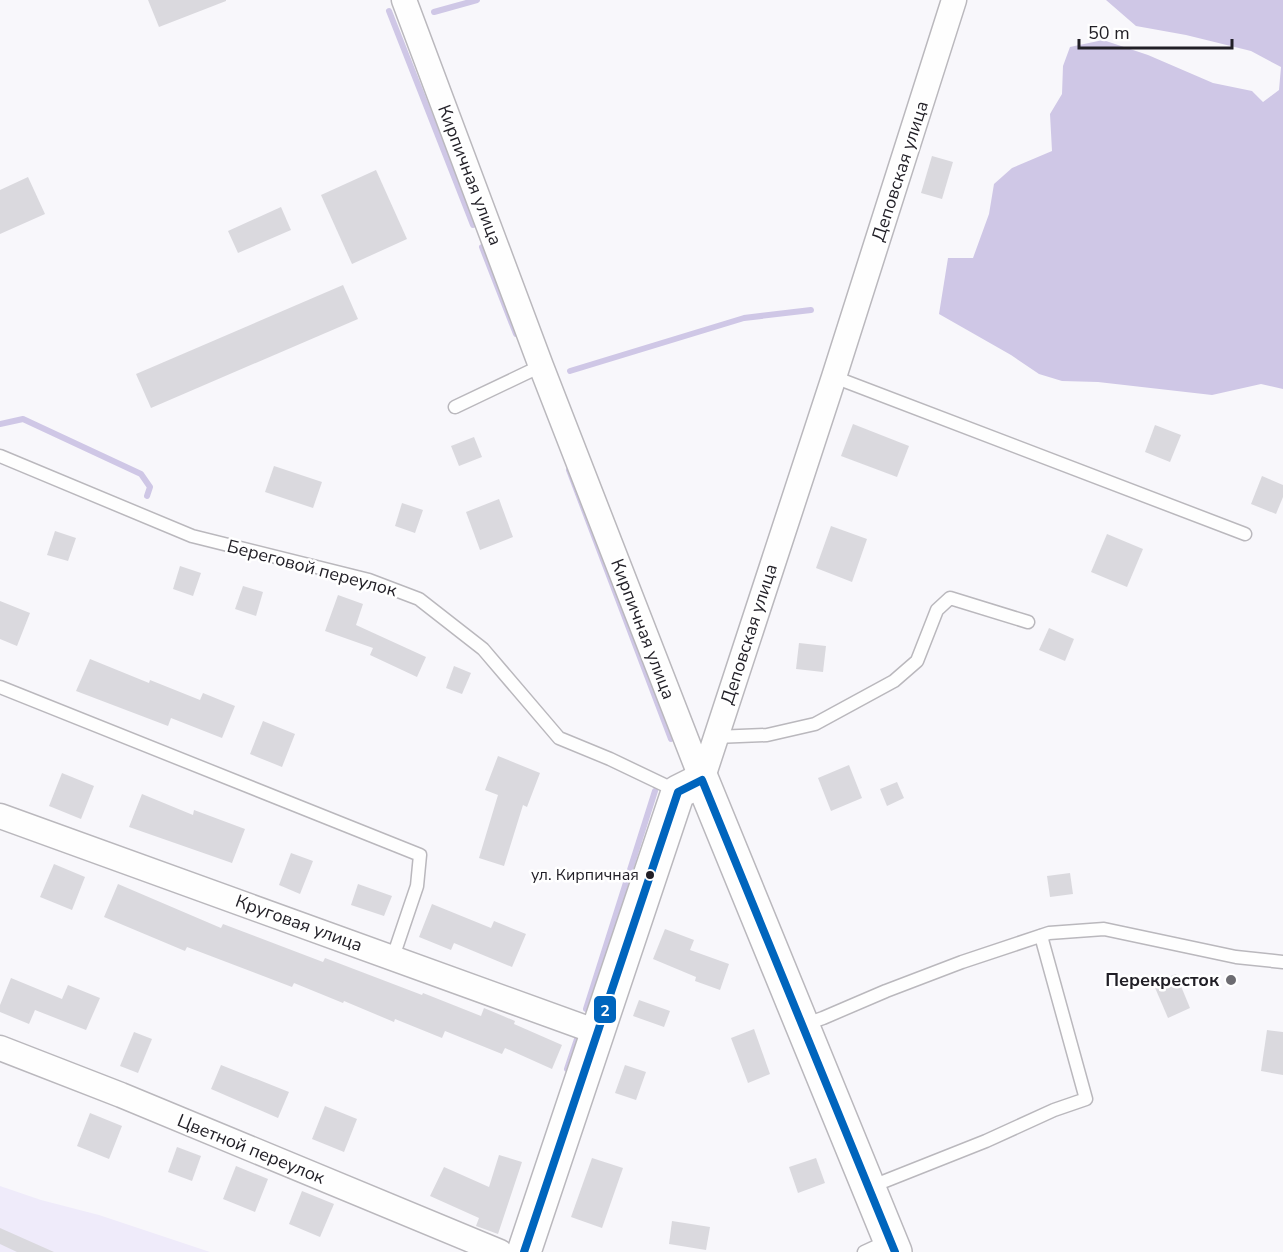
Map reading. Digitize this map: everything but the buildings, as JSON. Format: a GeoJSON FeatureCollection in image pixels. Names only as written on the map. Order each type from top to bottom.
{"type":"FeatureCollection","features":[{"type":"Feature","properties":{"kind":"street","name":"Кирпичная улица"},"geometry":{"type":"LineString","coordinates":[[404,0],[541,366],[690,786],[802,1025],[869,1188],[883,1248]]}},
{"type":"Feature","properties":{"kind":"street","name":"Деповская улица"},"geometry":{"type":"LineString","coordinates":[[524,1252],[597,1032],[690,786],[715,737],[834,377],[954,0]]}},
{"type":"Feature","properties":{"kind":"street","name":"Круговая улица"},"geometry":{"type":"LineString","coordinates":[[0,816],[597,1032]]}},
{"type":"Feature","properties":{"kind":"street","name":"Цветной переулок"},"geometry":{"type":"LineString","coordinates":[[0,1048],[121,1095],[500,1252]]}},
{"type":"Feature","properties":{"kind":"lane"},"geometry":{"type":"LineString","coordinates":[[455,407],[541,366]]}},
{"type":"Feature","properties":{"kind":"lane"},"geometry":{"type":"LineString","coordinates":[[834,377],[1245,534]]}},
{"type":"Feature","properties":{"kind":"lane","name":"Береговой переулок"},"geometry":{"type":"LineString","coordinates":[[0,456],[192,536],[369,580],[418,599],[483,649],[559,738],[610,759],[690,786]]}},
{"type":"Feature","properties":{"kind":"lane"},"geometry":{"type":"LineString","coordinates":[[715,737],[767,735],[815,724],[894,681],[917,661],[937,610],[950,598],[1028,622]]}},
{"type":"Feature","properties":{"kind":"lane"},"geometry":{"type":"LineString","coordinates":[[0,687],[420,855],[417,886],[393,957]]}},
{"type":"Feature","properties":{"kind":"lane"},"geometry":{"type":"LineString","coordinates":[[802,1025],[824,1018],[886,990],[1049,933],[1104,929],[1236,957],[1283,962]]}},
{"type":"Feature","properties":{"kind":"lane"},"geometry":{"type":"LineString","coordinates":[[869,1188],[986,1141],[1054,1110],[1086,1099],[1041,936]]}},
{"type":"Feature","properties":{"kind":"shaded area"},"geometry":{"type":"Polygon","coordinates":[[[1106,0],[1283,0],[1283,389],[1261,384],[1212,395],[1098,382],[1062,381],[1039,374],[1011,355],[939,314],[948,258],[973,258],[989,214],[994,184],[1012,168],[1052,151],[1050,114],[1062,94],[1063,66],[1070,47],[1103,40],[1148,55],[1213,83],[1252,91],[1263,102],[1279,90],[1281,67],[1251,51],[1186,35],[1136,26],[1106,0]]]}},
{"type":"Feature","properties":{"kind":"shaded area"},"geometry":{"type":"Polygon","coordinates":[[[0,1186],[41,1200],[99,1215],[210,1252],[0,1252],[0,1186]]]}},
{"type":"Feature","properties":{"kind":"waterway"},"geometry":{"type":"LineString","coordinates":[[434,12],[477,0]]}},
{"type":"Feature","properties":{"kind":"waterway"},"geometry":{"type":"LineString","coordinates":[[389,11],[473,225]]}},
{"type":"Feature","properties":{"kind":"waterway"},"geometry":{"type":"LineString","coordinates":[[482,247],[516,334]]}},
{"type":"Feature","properties":{"kind":"waterway"},"geometry":{"type":"LineString","coordinates":[[570,371],[744,318],[811,310]]}},
{"type":"Feature","properties":{"kind":"waterway"},"geometry":{"type":"LineString","coordinates":[[0,424],[23,419],[141,474],[150,487],[147,496]]}},
{"type":"Feature","properties":{"kind":"waterway"},"geometry":{"type":"LineString","coordinates":[[569,470],[671,739]]}},
{"type":"Feature","properties":{"kind":"waterway"},"geometry":{"type":"LineString","coordinates":[[586,1009],[655,791]]}},
{"type":"Feature","properties":{"kind":"waterway"},"geometry":{"type":"LineString","coordinates":[[567,1069],[577,1039]]}},
{"type":"Feature","properties":{"kind":"transit line","name":"2"},"geometry":{"type":"LineString","coordinates":[[524,1252],[678,792],[702,780],[895,1252]]}},
{"type":"Feature","properties":{"kind":"place","name":"ул. Кирпичная"},"geometry":{"type":"Point","coordinates":[650,875]}},
{"type":"Feature","properties":{"kind":"place","name":"Перекресток"},"geometry":{"type":"Point","coordinates":[1231,980]}}]}
